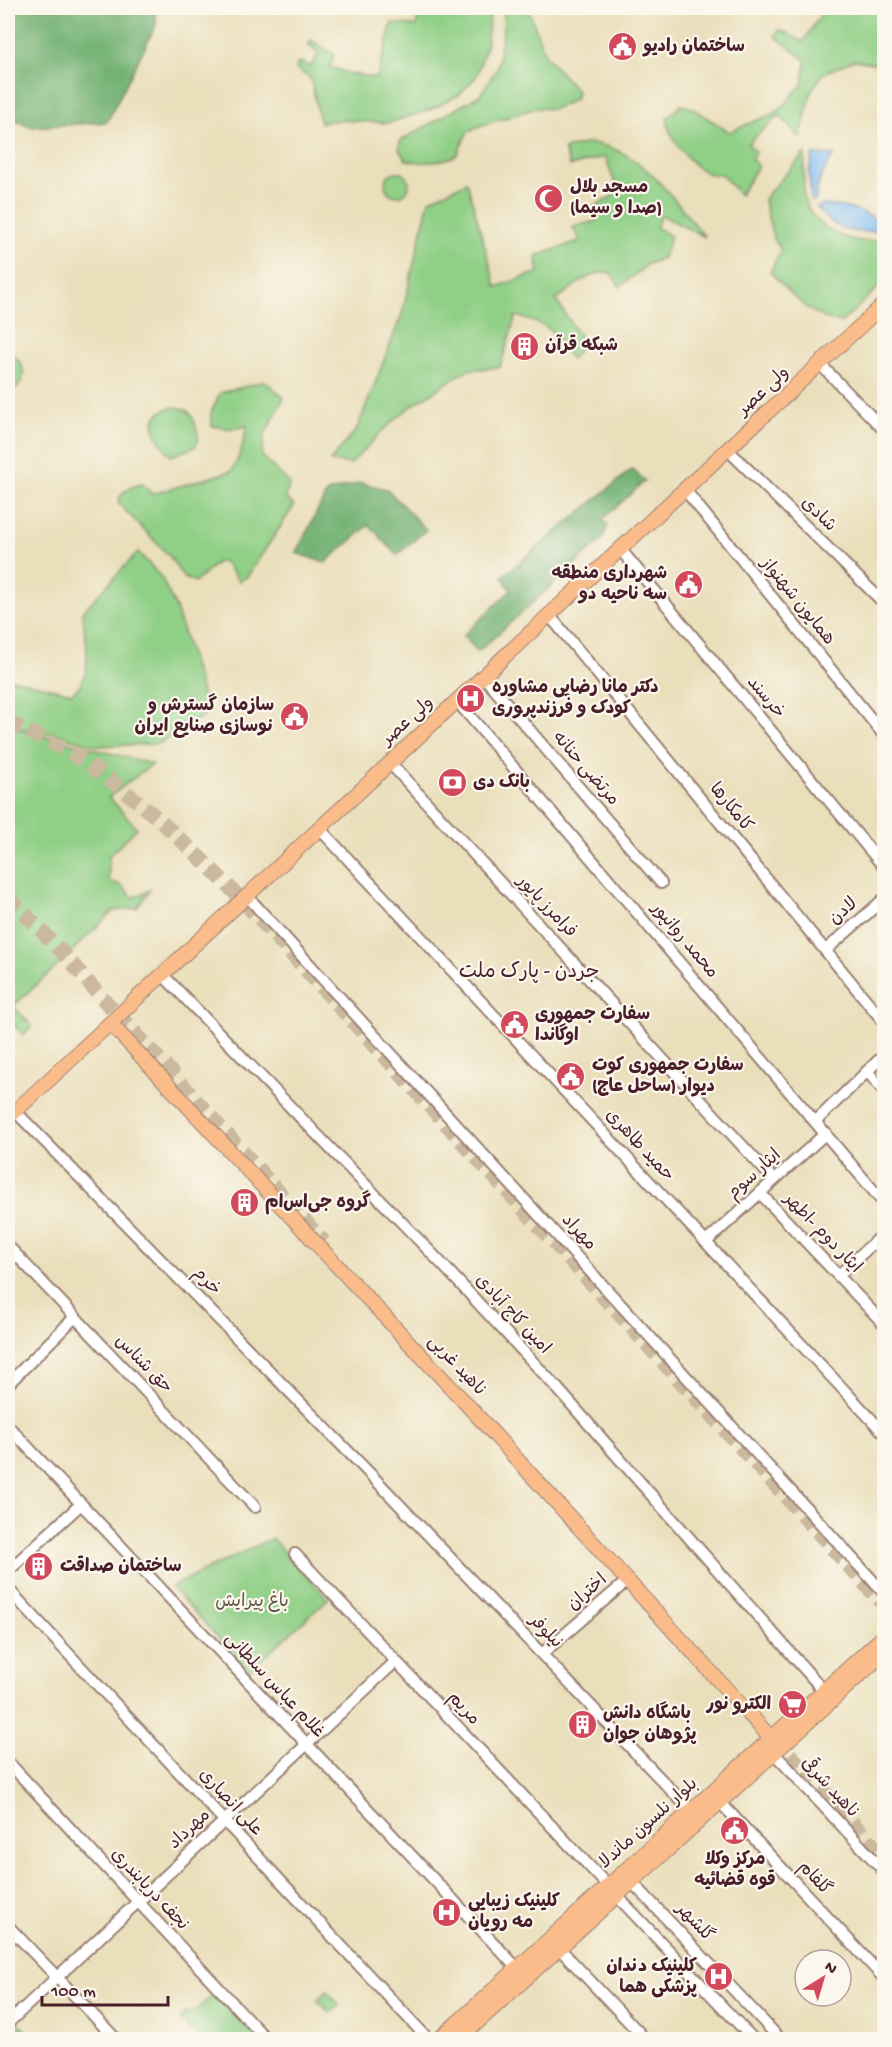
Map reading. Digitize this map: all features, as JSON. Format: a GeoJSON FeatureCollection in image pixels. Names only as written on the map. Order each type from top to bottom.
{"type":"FeatureCollection","features":[{"type":"Feature","properties":{"kind":"main road","name":"ولی عصر"},"geometry":{"type":"LineString","coordinates":[[11,1114],[885,304]]}},
{"type":"Feature","properties":{"kind":"main road","name":"ناهید غربی"},"geometry":{"type":"LineString","coordinates":[[110,1023],[472,1410],[771,1738]]}},
{"type":"Feature","properties":{"kind":"main road","name":"بلوار نلسون ماندلا"},"geometry":{"type":"LineString","coordinates":[[461,2039],[559,1948],[691,1811],[885,1636]]}},
{"type":"Feature","properties":{"kind":"main road","name":"بلوار نلسون ماندلا"},"geometry":{"type":"LineString","coordinates":[[438,2040],[517,1968],[612,1891],[632,1882],[883,1656]]}},
{"type":"Feature","properties":{"kind":"street"},"geometry":{"type":"LineString","coordinates":[[820,364],[885,430]]}},
{"type":"Feature","properties":{"kind":"street","name":"شادی"},"geometry":{"type":"LineString","coordinates":[[728,450],[885,603]]}},
{"type":"Feature","properties":{"kind":"street","name":"همایون شهنواز"},"geometry":{"type":"LineString","coordinates":[[685,490],[885,735]]}},
{"type":"Feature","properties":{"kind":"street","name":"خرسند"},"geometry":{"type":"LineString","coordinates":[[621,550],[885,867]]}},
{"type":"Feature","properties":{"kind":"street","name":"کامکارها"},"geometry":{"type":"LineString","coordinates":[[550,616],[885,1022]]}},
{"type":"Feature","properties":{"kind":"street","name":"مرتضی حنانه"},"geometry":{"type":"LineString","coordinates":[[484,677],[661,883]]}},
{"type":"Feature","properties":{"kind":"street","name":"محمد روانپور"},"geometry":{"type":"LineString","coordinates":[[457,701],[885,1203]]}},
{"type":"Feature","properties":{"kind":"street","name":"فرامرز پایور"},"geometry":{"type":"LineString","coordinates":[[390,763],[774,1180]]}},
{"type":"Feature","properties":{"kind":"street","name":"حمید طاهری"},"geometry":{"type":"LineString","coordinates":[[319,828],[706,1242],[883,1427]]}},
{"type":"Feature","properties":{"kind":"street","name":"مهراد"},"geometry":{"type":"LineString","coordinates":[[247,896],[885,1593]]}},
{"type":"Feature","properties":{"kind":"street","name":"لادن"},"geometry":{"type":"LineString","coordinates":[[826,951],[885,899]]}},
{"type":"Feature","properties":{"kind":"street","name":"امین کاج آبادی"},"geometry":{"type":"LineString","coordinates":[[162,974],[441,1263],[558,1389],[824,1690]]}},
{"type":"Feature","properties":{"kind":"street"},"geometry":{"type":"LineString","coordinates":[[816,1120],[885,1055]]}},
{"type":"Feature","properties":{"kind":"street"},"geometry":{"type":"LineString","coordinates":[[867,1071],[885,1091]]}},
{"type":"Feature","properties":{"kind":"street","name":"خرم"},"geometry":{"type":"LineString","coordinates":[[11,1114],[374,1477]]}},
{"type":"Feature","properties":{"kind":"street","name":"ایثار سوم"},"geometry":{"type":"LineString","coordinates":[[706,1242],[826,1133]]}},
{"type":"Feature","properties":{"kind":"street","name":"ایثار دوم -اطهر"},"geometry":{"type":"LineString","coordinates":[[760,1193],[885,1324]]}},
{"type":"Feature","properties":{"kind":"street"},"geometry":{"type":"LineString","coordinates":[[839,1275],[885,1233]]}},
{"type":"Feature","properties":{"kind":"street","name":"حق شناس"},"geometry":{"type":"LineString","coordinates":[[8,1246],[255,1507]]}},
{"type":"Feature","properties":{"kind":"street"},"geometry":{"type":"LineString","coordinates":[[8,1384],[75,1317]]}},
{"type":"Feature","properties":{"kind":"street","name":"غلام عباس سلطانی"},"geometry":{"type":"LineString","coordinates":[[8,1426],[517,1968]]}},
{"type":"Feature","properties":{"kind":"street","name":"نیلوفر"},"geometry":{"type":"LineString","coordinates":[[374,1477],[691,1811]]}},
{"type":"Feature","properties":{"kind":"street"},"geometry":{"type":"LineString","coordinates":[[8,1571],[81,1504]]}},
{"type":"Feature","properties":{"kind":"street","name":"مریم"},"geometry":{"type":"LineString","coordinates":[[295,1554],[612,1891]]}},
{"type":"Feature","properties":{"kind":"street","name":"اختران"},"geometry":{"type":"LineString","coordinates":[[543,1653],[627,1581]]}},
{"type":"Feature","properties":{"kind":"street","name":"علی انصاری"},"geometry":{"type":"LineString","coordinates":[[8,1589],[429,2040]]}},
{"type":"Feature","properties":{"kind":"street","name":"مهرداد"},"geometry":{"type":"LineString","coordinates":[[8,2023],[395,1662]]}},
{"type":"Feature","properties":{"kind":"street","name":"ناهید شرقی"},"geometry":{"type":"LineString","coordinates":[[774,1753],[885,1871]]}},
{"type":"Feature","properties":{"kind":"street","name":"نجف دریابندری"},"geometry":{"type":"LineString","coordinates":[[8,1762],[267,2040]]}},
{"type":"Feature","properties":{"kind":"street","name":"گلفام"},"geometry":{"type":"LineString","coordinates":[[720,1802],[885,1978]]}},
{"type":"Feature","properties":{"kind":"street","name":"گلشهر"},"geometry":{"type":"LineString","coordinates":[[632,1882],[781,2040]]}},
{"type":"Feature","properties":{"kind":"street","name":"گلشهر"},"geometry":{"type":"LineString","coordinates":[[612,1891],[754,2040]]}},
{"type":"Feature","properties":{"kind":"street"},"geometry":{"type":"LineString","coordinates":[[8,1926],[117,2040]]}},
{"type":"Feature","properties":{"kind":"street"},"geometry":{"type":"LineString","coordinates":[[559,1948],[646,2040]]}},
{"type":"Feature","properties":{"kind":"street"},"geometry":{"type":"LineString","coordinates":[[714,1998],[729,1984]]}},
{"type":"Feature","properties":{"kind":"green space"},"geometry":{"type":"Polygon","coordinates":[[[8,8],[156,8],[156,25],[107,122],[33,127],[8,117],[8,8]]]}},
{"type":"Feature","properties":{"kind":"green space"},"geometry":{"type":"Polygon","coordinates":[[[421,8],[491,8],[486,47],[476,77],[459,95],[430,110],[388,123],[339,120],[320,123],[311,79],[296,69],[298,62],[311,66],[319,53],[308,44],[311,40],[334,54],[330,67],[351,74],[377,78],[392,23],[416,26],[421,8]]]}},
{"type":"Feature","properties":{"kind":"green space"},"geometry":{"type":"Polygon","coordinates":[[[504,8],[528,8],[545,55],[577,91],[575,100],[553,109],[536,108],[474,128],[467,133],[457,155],[451,158],[432,162],[406,160],[399,150],[400,141],[480,95],[497,69],[504,8]]]}},
{"type":"Feature","properties":{"kind":"green space"},"geometry":{"type":"Polygon","coordinates":[[[825,8],[869,8],[884,12],[884,65],[854,60],[824,73],[812,90],[800,138],[779,115],[748,144],[756,152],[751,158],[758,166],[740,195],[721,174],[706,173],[691,162],[673,139],[667,118],[681,105],[692,108],[729,132],[779,111],[803,83],[806,61],[775,36],[780,29],[803,42],[825,8]]]}},
{"type":"Feature","properties":{"kind":"green space"},"geometry":{"type":"Polygon","coordinates":[[[588,143],[607,146],[640,164],[668,192],[705,237],[661,215],[656,227],[671,236],[663,258],[648,264],[620,287],[611,273],[596,274],[556,300],[584,343],[571,360],[555,334],[550,330],[516,316],[500,367],[467,370],[410,407],[381,432],[351,464],[330,461],[357,429],[402,314],[429,200],[467,182],[496,287],[539,272],[536,256],[580,241],[573,227],[596,221],[593,207],[613,196],[615,183],[605,157],[570,166],[564,149],[588,143]]]}},
{"type":"Feature","properties":{"kind":"green space"},"geometry":{"type":"Polygon","coordinates":[[[805,153],[804,196],[810,211],[818,221],[849,239],[873,241],[884,238],[884,282],[842,322],[811,311],[770,272],[781,250],[773,237],[764,201],[805,153]]]}},
{"type":"Feature","properties":{"kind":"green space"},"geometry":{"type":"Polygon","coordinates":[[[397,172],[406,175],[409,184],[406,193],[397,196],[388,193],[385,184],[388,175],[397,172]]]}},
{"type":"Feature","properties":{"kind":"green space"},"geometry":{"type":"Polygon","coordinates":[[[8,354],[19,361],[23,379],[15,389],[8,392],[8,354]]]}},
{"type":"Feature","properties":{"kind":"green space"},"geometry":{"type":"Polygon","coordinates":[[[265,381],[284,398],[264,436],[262,456],[290,484],[285,497],[294,506],[247,577],[239,581],[223,561],[216,563],[196,582],[184,578],[170,557],[118,503],[119,499],[127,490],[138,485],[143,484],[152,494],[232,471],[241,452],[247,426],[231,429],[212,426],[211,413],[220,393],[265,381]]]}},
{"type":"Feature","properties":{"kind":"green space"},"geometry":{"type":"Polygon","coordinates":[[[173,407],[190,413],[199,439],[195,447],[171,456],[156,435],[154,421],[163,411],[173,407]]]}},
{"type":"Feature","properties":{"kind":"green space"},"geometry":{"type":"Polygon","coordinates":[[[632,469],[645,481],[602,520],[608,525],[602,540],[478,652],[463,636],[511,590],[502,577],[632,469]]]}},
{"type":"Feature","properties":{"kind":"green space"},"geometry":{"type":"Polygon","coordinates":[[[360,483],[387,489],[426,530],[397,555],[369,525],[325,563],[296,553],[327,492],[360,483]]]}},
{"type":"Feature","properties":{"kind":"green space"},"geometry":{"type":"Polygon","coordinates":[[[138,552],[161,577],[176,608],[208,713],[158,744],[97,746],[31,728],[17,729],[152,764],[109,797],[137,828],[109,856],[109,881],[121,885],[133,898],[150,890],[137,908],[113,911],[8,1011],[8,678],[72,693],[84,677],[87,667],[82,612],[138,552]]]}},
{"type":"Feature","properties":{"kind":"green space"},"geometry":{"type":"Polygon","coordinates":[[[14,1007],[32,1026],[23,1035],[8,1019],[8,1013],[14,1007]]]}},
{"type":"Feature","properties":{"kind":"green space","name":"باغ پیرایش"},"geometry":{"type":"Polygon","coordinates":[[[272,1538],[328,1599],[249,1671],[171,1587],[272,1538]]]}},
{"type":"Feature","properties":{"kind":"green space"},"geometry":{"type":"Polygon","coordinates":[[[217,1991],[263,2039],[200,2039],[180,2019],[187,2012],[192,2014],[217,1991]]]}},
{"type":"Feature","properties":{"kind":"green space"},"geometry":{"type":"Polygon","coordinates":[[[327,1991],[339,2005],[330,2013],[317,2000],[327,1991]]]}},
{"type":"Feature","properties":{"kind":"green space"},"geometry":{"type":"Polygon","coordinates":[[[16,2021],[34,2039],[8,2040],[8,2029],[16,2021]]]}},
{"type":"Feature","properties":{"kind":"water"},"geometry":{"type":"Polygon","coordinates":[[[813,155],[834,155],[821,176],[816,200],[811,201],[809,171],[813,155]]]}},
{"type":"Feature","properties":{"kind":"water"},"geometry":{"type":"Polygon","coordinates":[[[824,205],[849,208],[866,214],[884,229],[864,232],[846,230],[830,222],[823,215],[817,207],[824,205]]]}},
{"type":"Feature","properties":{"kind":"tunnel"},"geometry":{"type":"LineString","coordinates":[[8,722],[66,750],[106,777],[167,827],[225,882],[884,1605]]}},
{"type":"Feature","properties":{"kind":"tunnel"},"geometry":{"type":"LineString","coordinates":[[8,897],[65,955],[324,1242]]}},
{"type":"Feature","properties":{"kind":"tunnel"},"geometry":{"type":"LineString","coordinates":[[774,1737],[884,1857]]}},
{"type":"Feature","properties":{"kind":"place","name":"ساختمان رادیو"},"geometry":{"type":"Point","coordinates":[622,47]}},
{"type":"Feature","properties":{"kind":"place","name":"مسجد بلال (صدا و سیما)"},"geometry":{"type":"Point","coordinates":[549,198]}},
{"type":"Feature","properties":{"kind":"place","name":"شبکه قرآن"},"geometry":{"type":"Point","coordinates":[524,346]}},
{"type":"Feature","properties":{"kind":"place","name":"شهرداری منطقه سه ناحیه دو"},"geometry":{"type":"Point","coordinates":[688,584]}},
{"type":"Feature","properties":{"kind":"place","name":"دکتر مانا رضایی مشاوره کودک و فرزندپروری"},"geometry":{"type":"Point","coordinates":[471,698]}},
{"type":"Feature","properties":{"kind":"place","name":"سازمان گسترش و نوسازی صنایع ایران"},"geometry":{"type":"Point","coordinates":[295,716]}},
{"type":"Feature","properties":{"kind":"place","name":"بانک دی"},"geometry":{"type":"Point","coordinates":[452,783]}},
{"type":"Feature","properties":{"kind":"place","name":"سفارت جمهوری اوگاندا"},"geometry":{"type":"Point","coordinates":[514,1025]}},
{"type":"Feature","properties":{"kind":"place","name":"سفارت جمهوری کوت دیوار (ساحل عاج)"},"geometry":{"type":"Point","coordinates":[571,1076]}},
{"type":"Feature","properties":{"kind":"place","name":"گروه جی‌اس‌ام"},"geometry":{"type":"Point","coordinates":[244,1203]}},
{"type":"Feature","properties":{"kind":"place","name":"ساختمان صداقت"},"geometry":{"type":"Point","coordinates":[39,1567]}},
{"type":"Feature","properties":{"kind":"place","name":"الكترو نور"},"geometry":{"type":"Point","coordinates":[792,1705]}},
{"type":"Feature","properties":{"kind":"place","name":"باشگاه دانش پژوهان جوان"},"geometry":{"type":"Point","coordinates":[582,1724]}},
{"type":"Feature","properties":{"kind":"place","name":"مرکز وکلا قوه قضائیه"},"geometry":{"type":"Point","coordinates":[735,1831]}},
{"type":"Feature","properties":{"kind":"place","name":"کلینیک زیبایی مه رویان"},"geometry":{"type":"Point","coordinates":[447,1912]}},
{"type":"Feature","properties":{"kind":"place","name":"کلینیک دندان پزشکی هما"},"geometry":{"type":"Point","coordinates":[718,1977]}},
{"type":"Feature","properties":{"kind":"district","name":"جردن - پارک ملت"},"geometry":{"type":"Point","coordinates":[529,973]}}]}
